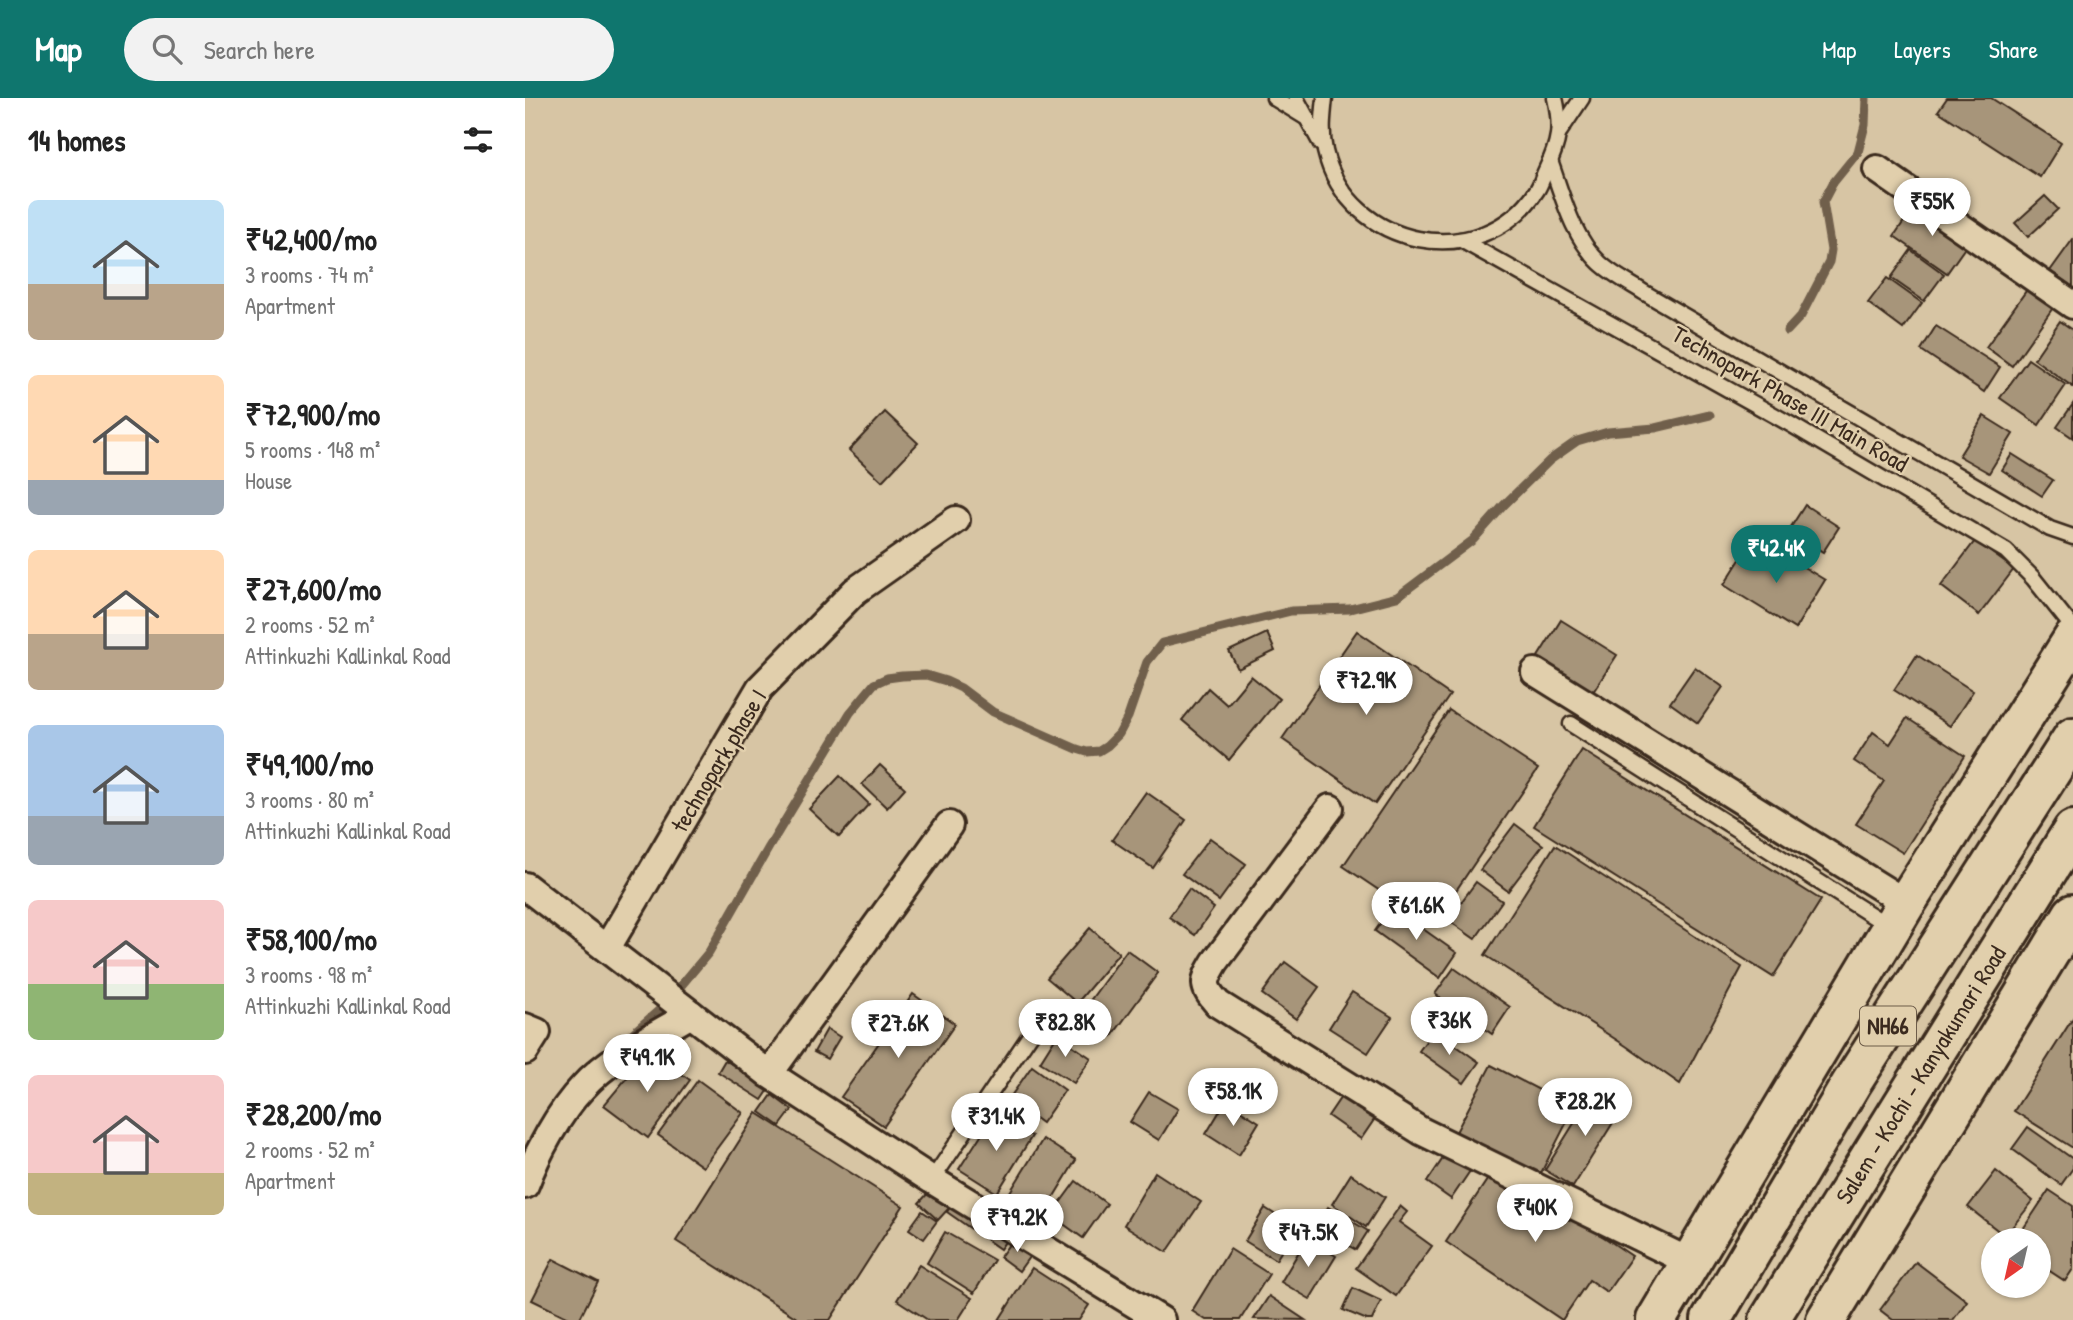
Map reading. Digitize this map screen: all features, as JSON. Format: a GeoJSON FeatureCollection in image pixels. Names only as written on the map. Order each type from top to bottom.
{"type":"FeatureCollection","features":[{"type":"Feature","properties":{"kind":"main road"},"geometry":{"type":"LineString","coordinates":[[1656,1320],[1898,916],[2073,639]]}},
{"type":"Feature","properties":{"kind":"main road","name":"NH66"},"geometry":{"type":"LineString","coordinates":[[1711,1320],[1851,1084],[2073,737]]}},
{"type":"Feature","properties":{"kind":"main road","name":"Salem - Kochi - Kanyakumari Road"},"geometry":{"type":"LineString","coordinates":[[1769,1320],[2073,830]]}},
{"type":"Feature","properties":{"kind":"main road"},"geometry":{"type":"LineString","coordinates":[[1826,1320],[2073,914]]}},
{"type":"Feature","properties":{"kind":"street"},"geometry":{"type":"LineString","coordinates":[[1877,169],[2073,305]]}},
{"type":"Feature","properties":{"kind":"street","name":"technopark phase I"},"geometry":{"type":"LineString","coordinates":[[607,947],[760,688],[855,591],[956,520]]}},
{"type":"Feature","properties":{"kind":"street"},"geometry":{"type":"LineString","coordinates":[[1535,671],[1898,916]]}},
{"type":"Feature","properties":{"kind":"street"},"geometry":{"type":"LineString","coordinates":[[1330,808],[1215,962],[1205,977],[1207,991],[1218,1004],[1421,1131],[1690,1262]]}},
{"type":"Feature","properties":{"kind":"street"},"geometry":{"type":"LineString","coordinates":[[769,1074],[950,825]]}},
{"type":"Feature","properties":{"kind":"street"},"geometry":{"type":"LineString","coordinates":[[525,886],[769,1074],[1130,1312],[1161,1320]]}},
{"type":"Feature","properties":{"kind":"street"},"geometry":{"type":"LineString","coordinates":[[525,1185],[565,1108],[584,1085],[682,1007]]}},
{"type":"Feature","properties":{"kind":"street"},"geometry":{"type":"LineString","coordinates":[[525,1027],[537,1032],[525,1051]]}},
{"type":"Feature","properties":{"kind":"lane"},"geometry":{"type":"LineString","coordinates":[[1274,98],[1306,118]]}},
{"type":"Feature","properties":{"kind":"lane"},"geometry":{"type":"LineString","coordinates":[[1296,98],[1325,151],[1335,179],[1352,204],[1375,223],[1402,236],[1431,242],[1461,240],[1491,230],[1517,213],[1537,190],[1560,131],[1582,98]]}},
{"type":"Feature","properties":{"kind":"lane"},"geometry":{"type":"LineString","coordinates":[[1325,98],[1322,121],[1325,151]]}},
{"type":"Feature","properties":{"kind":"lane"},"geometry":{"type":"LineString","coordinates":[[1555,98],[1560,131]]}},
{"type":"Feature","properties":{"kind":"lane","name":"Technopark Phase III Main Road"},"geometry":{"type":"LineString","coordinates":[[1550,162],[1572,223],[1591,252],[1607,268],[1645,293],[2038,523],[2073,537]]}},
{"type":"Feature","properties":{"kind":"lane","name":"Technopark Phase III Main Road"},"geometry":{"type":"LineString","coordinates":[[1461,240],[1790,424],[2007,551],[2073,628]]}},
{"type":"Feature","properties":{"kind":"lane"},"geometry":{"type":"LineString","coordinates":[[1571,724],[1898,916]]}},
{"type":"Feature","properties":{"kind":"lane"},"geometry":{"type":"LineString","coordinates":[[932,1180],[1049,1007]]}},
{"type":"Feature","properties":{"kind":"building"},"geometry":{"type":"Polygon","coordinates":[[[1947,98],[1991,98],[2061,143],[2040,177],[1938,111],[1947,98]]]}},
{"type":"Feature","properties":{"kind":"building"},"geometry":{"type":"Polygon","coordinates":[[[2045,196],[2058,209],[2028,237],[2015,223],[2045,196]]]}},
{"type":"Feature","properties":{"kind":"building"},"geometry":{"type":"Polygon","coordinates":[[[1917,202],[1971,239],[1947,273],[1894,236],[1917,202]]]}},
{"type":"Feature","properties":{"kind":"building"},"geometry":{"type":"Polygon","coordinates":[[[2073,239],[2073,287],[2050,271],[2073,239]]]}},
{"type":"Feature","properties":{"kind":"building"},"geometry":{"type":"Polygon","coordinates":[[[1911,250],[1944,274],[1924,301],[1891,278],[1911,250]]]}},
{"type":"Feature","properties":{"kind":"building"},"geometry":{"type":"Polygon","coordinates":[[[1887,278],[1922,303],[1903,329],[1868,303],[1887,278]]]}},
{"type":"Feature","properties":{"kind":"building"},"geometry":{"type":"Polygon","coordinates":[[[2031,284],[2057,302],[2012,366],[1986,347],[2031,284]]]}},
{"type":"Feature","properties":{"kind":"building"},"geometry":{"type":"Polygon","coordinates":[[[2060,321],[2073,330],[2073,387],[2034,359],[2060,321]]]}},
{"type":"Feature","properties":{"kind":"building"},"geometry":{"type":"Polygon","coordinates":[[[1936,326],[2000,367],[1984,392],[1921,350],[1936,326]]]}},
{"type":"Feature","properties":{"kind":"building"},"geometry":{"type":"Polygon","coordinates":[[[2028,359],[2066,385],[2039,425],[2000,398],[2028,359]]]}},
{"type":"Feature","properties":{"kind":"building"},"geometry":{"type":"Polygon","coordinates":[[[2073,404],[2073,438],[2057,427],[2073,404]]]}},
{"type":"Feature","properties":{"kind":"building"},"geometry":{"type":"Polygon","coordinates":[[[885,412],[918,443],[882,481],[849,450],[885,412]]]}},
{"type":"Feature","properties":{"kind":"building"},"geometry":{"type":"Polygon","coordinates":[[[1984,416],[2013,434],[1989,473],[1959,456],[1984,416]]]}},
{"type":"Feature","properties":{"kind":"building"},"geometry":{"type":"Polygon","coordinates":[[[2012,454],[2053,480],[2042,496],[2002,470],[2012,454]]]}},
{"type":"Feature","properties":{"kind":"building"},"geometry":{"type":"Polygon","coordinates":[[[1805,505],[1839,527],[1823,552],[1789,530],[1805,505]]]}},
{"type":"Feature","properties":{"kind":"building"},"geometry":{"type":"Polygon","coordinates":[[[1975,541],[2014,569],[1979,615],[1941,586],[1975,541]]]}},
{"type":"Feature","properties":{"kind":"building"},"geometry":{"type":"Polygon","coordinates":[[[1769,546],[1825,580],[1795,629],[1724,585],[1744,553],[1759,562],[1769,546]]]}},
{"type":"Feature","properties":{"kind":"building"},"geometry":{"type":"Polygon","coordinates":[[[1561,620],[1617,655],[1591,695],[1536,660],[1561,620]]]}},
{"type":"Feature","properties":{"kind":"building"},"geometry":{"type":"Polygon","coordinates":[[[1357,631],[1450,695],[1375,804],[1282,739],[1357,631]]]}},
{"type":"Feature","properties":{"kind":"building"},"geometry":{"type":"Polygon","coordinates":[[[1267,633],[1275,651],[1238,669],[1229,651],[1267,633]]]}},
{"type":"Feature","properties":{"kind":"building"},"geometry":{"type":"Polygon","coordinates":[[[1917,655],[1973,691],[1950,726],[1894,690],[1917,655]]]}},
{"type":"Feature","properties":{"kind":"building"},"geometry":{"type":"Polygon","coordinates":[[[1695,667],[1723,687],[1698,723],[1670,703],[1695,667]]]}},
{"type":"Feature","properties":{"kind":"building"},"geometry":{"type":"Polygon","coordinates":[[[1251,676],[1279,699],[1229,760],[1182,720],[1208,688],[1227,705],[1251,676]]]}},
{"type":"Feature","properties":{"kind":"building"},"geometry":{"type":"Polygon","coordinates":[[[1449,710],[1538,769],[1432,926],[1343,866],[1449,710]]]}},
{"type":"Feature","properties":{"kind":"building"},"geometry":{"type":"Polygon","coordinates":[[[1907,718],[1965,756],[1903,853],[1856,824],[1884,781],[1854,761],[1873,732],[1890,744],[1907,718]]]}},
{"type":"Feature","properties":{"kind":"building"},"geometry":{"type":"Polygon","coordinates":[[[1582,750],[1821,900],[1773,977],[1534,826],[1582,750]]]}},
{"type":"Feature","properties":{"kind":"building"},"geometry":{"type":"Polygon","coordinates":[[[880,765],[905,788],[887,808],[862,784],[880,765]]]}},
{"type":"Feature","properties":{"kind":"building"},"geometry":{"type":"Polygon","coordinates":[[[840,776],[869,804],[839,837],[809,809],[840,776]]]}},
{"type":"Feature","properties":{"kind":"building"},"geometry":{"type":"Polygon","coordinates":[[[1146,792],[1186,820],[1153,868],[1112,840],[1146,792]]]}},
{"type":"Feature","properties":{"kind":"building"},"geometry":{"type":"Polygon","coordinates":[[[1515,824],[1543,845],[1508,891],[1480,870],[1515,824]]]}},
{"type":"Feature","properties":{"kind":"building"},"geometry":{"type":"Polygon","coordinates":[[[1210,838],[1246,864],[1219,901],[1182,874],[1210,838]]]}},
{"type":"Feature","properties":{"kind":"building"},"geometry":{"type":"Polygon","coordinates":[[[1555,845],[1742,967],[1680,1084],[1485,955],[1555,845]]]}},
{"type":"Feature","properties":{"kind":"building"},"geometry":{"type":"Polygon","coordinates":[[[1476,882],[1502,901],[1475,939],[1448,920],[1476,882]]]}},
{"type":"Feature","properties":{"kind":"building"},"geometry":{"type":"Polygon","coordinates":[[[1189,889],[1214,908],[1195,935],[1169,917],[1189,889]]]}},
{"type":"Feature","properties":{"kind":"building"},"geometry":{"type":"Polygon","coordinates":[[[1392,907],[1457,953],[1440,978],[1375,931],[1392,907]]]}},
{"type":"Feature","properties":{"kind":"building"},"geometry":{"type":"Polygon","coordinates":[[[1090,928],[1119,953],[1077,1003],[1047,978],[1090,928]]]}},
{"type":"Feature","properties":{"kind":"building"},"geometry":{"type":"Polygon","coordinates":[[[1127,950],[1158,973],[1112,1036],[1081,1013],[1127,950]]]}},
{"type":"Feature","properties":{"kind":"building"},"geometry":{"type":"Polygon","coordinates":[[[1285,962],[1319,987],[1296,1019],[1262,994],[1285,962]]]}},
{"type":"Feature","properties":{"kind":"building"},"geometry":{"type":"Polygon","coordinates":[[[1454,968],[1510,1007],[1492,1034],[1435,994],[1454,968]]]}},
{"type":"Feature","properties":{"kind":"building"},"geometry":{"type":"Polygon","coordinates":[[[1352,992],[1392,1017],[1368,1053],[1329,1028],[1352,992]]]}},
{"type":"Feature","properties":{"kind":"building"},"geometry":{"type":"Polygon","coordinates":[[[913,994],[955,1024],[884,1126],[841,1097],[913,994]]]}},
{"type":"Feature","properties":{"kind":"building"},"geometry":{"type":"Polygon","coordinates":[[[2073,1018],[2073,1148],[2014,1111],[2073,1018]]]}},
{"type":"Feature","properties":{"kind":"building"},"geometry":{"type":"Polygon","coordinates":[[[827,1029],[840,1037],[827,1059],[814,1052],[827,1029]]]}},
{"type":"Feature","properties":{"kind":"building"},"geometry":{"type":"Polygon","coordinates":[[[1434,1030],[1479,1062],[1464,1083],[1419,1051],[1434,1030]]]}},
{"type":"Feature","properties":{"kind":"building"},"geometry":{"type":"Polygon","coordinates":[[[1057,1035],[1091,1058],[1074,1083],[1040,1062],[1057,1035]]]}},
{"type":"Feature","properties":{"kind":"building"},"geometry":{"type":"Polygon","coordinates":[[[649,1051],[690,1080],[648,1138],[604,1105],[649,1051]]]}},
{"type":"Feature","properties":{"kind":"building"},"geometry":{"type":"Polygon","coordinates":[[[725,1060],[770,1088],[762,1100],[718,1072],[725,1060]]]}},
{"type":"Feature","properties":{"kind":"building"},"geometry":{"type":"Polygon","coordinates":[[[1491,1065],[1574,1108],[1540,1175],[1456,1132],[1491,1065]]]}},
{"type":"Feature","properties":{"kind":"building"},"geometry":{"type":"Polygon","coordinates":[[[1032,1066],[1065,1090],[1042,1123],[1009,1099],[1032,1066]]]}},
{"type":"Feature","properties":{"kind":"building"},"geometry":{"type":"Polygon","coordinates":[[[698,1080],[743,1113],[703,1167],[658,1135],[698,1080]]]}},
{"type":"Feature","properties":{"kind":"building"},"geometry":{"type":"Polygon","coordinates":[[[1596,1088],[1624,1105],[1573,1187],[1545,1170],[1596,1088]]]}},
{"type":"Feature","properties":{"kind":"building"},"geometry":{"type":"Polygon","coordinates":[[[1345,1091],[1378,1114],[1361,1139],[1328,1116],[1345,1091]]]}},
{"type":"Feature","properties":{"kind":"building"},"geometry":{"type":"Polygon","coordinates":[[[1149,1092],[1178,1109],[1159,1140],[1130,1122],[1149,1092]]]}},
{"type":"Feature","properties":{"kind":"building"},"geometry":{"type":"Polygon","coordinates":[[[772,1095],[792,1110],[780,1126],[760,1112],[772,1095]]]}},
{"type":"Feature","properties":{"kind":"building"},"geometry":{"type":"Polygon","coordinates":[[[1226,1101],[1259,1122],[1239,1155],[1206,1134],[1226,1101]]]}},
{"type":"Feature","properties":{"kind":"building"},"geometry":{"type":"Polygon","coordinates":[[[757,1113],[903,1206],[830,1320],[800,1320],[676,1241],[757,1113]]]}},
{"type":"Feature","properties":{"kind":"building"},"geometry":{"type":"Polygon","coordinates":[[[995,1113],[1032,1136],[997,1193],[959,1169],[995,1113]]]}},
{"type":"Feature","properties":{"kind":"building"},"geometry":{"type":"Polygon","coordinates":[[[2028,1127],[2073,1159],[2073,1168],[2061,1185],[2012,1149],[2028,1127]]]}},
{"type":"Feature","properties":{"kind":"building"},"geometry":{"type":"Polygon","coordinates":[[[1043,1139],[1076,1160],[1039,1221],[1005,1200],[1043,1139]]]}},
{"type":"Feature","properties":{"kind":"building"},"geometry":{"type":"Polygon","coordinates":[[[1446,1154],[1470,1171],[1451,1199],[1427,1182],[1446,1154]]]}},
{"type":"Feature","properties":{"kind":"building"},"geometry":{"type":"Polygon","coordinates":[[[1497,1165],[1632,1256],[1607,1292],[1589,1280],[1562,1320],[1446,1242],[1497,1165]]]}},
{"type":"Feature","properties":{"kind":"building"},"geometry":{"type":"Polygon","coordinates":[[[1996,1171],[2033,1201],[2011,1228],[1995,1228],[1968,1207],[1996,1171]]]}},
{"type":"Feature","properties":{"kind":"building"},"geometry":{"type":"Polygon","coordinates":[[[1155,1172],[1201,1202],[1167,1252],[1124,1225],[1155,1172]]]}},
{"type":"Feature","properties":{"kind":"building"},"geometry":{"type":"Polygon","coordinates":[[[1351,1174],[1385,1197],[1366,1227],[1332,1204],[1351,1174]]]}},
{"type":"Feature","properties":{"kind":"building"},"geometry":{"type":"Polygon","coordinates":[[[1076,1181],[1107,1204],[1083,1238],[1051,1215],[1076,1181]]]}},
{"type":"Feature","properties":{"kind":"building"},"geometry":{"type":"Polygon","coordinates":[[[931,1190],[949,1208],[938,1220],[919,1203],[931,1190]]]}},
{"type":"Feature","properties":{"kind":"building"},"geometry":{"type":"Polygon","coordinates":[[[2049,1190],[2073,1206],[2073,1269],[2065,1281],[2051,1272],[2051,1228],[2024,1228],[2049,1190]]]}},
{"type":"Feature","properties":{"kind":"building"},"geometry":{"type":"Polygon","coordinates":[[[958,1195],[1011,1233],[1000,1249],[947,1212],[958,1195]]]}},
{"type":"Feature","properties":{"kind":"building"},"geometry":{"type":"Polygon","coordinates":[[[1400,1206],[1407,1212],[1399,1222],[1432,1246],[1396,1296],[1356,1268],[1400,1206]]]}},
{"type":"Feature","properties":{"kind":"building"},"geometry":{"type":"Polygon","coordinates":[[[1328,1207],[1368,1231],[1356,1250],[1316,1227],[1328,1207]]]}},
{"type":"Feature","properties":{"kind":"building"},"geometry":{"type":"Polygon","coordinates":[[[1265,1208],[1296,1228],[1276,1260],[1245,1241],[1265,1208]]]}},
{"type":"Feature","properties":{"kind":"building"},"geometry":{"type":"Polygon","coordinates":[[[922,1211],[937,1221],[924,1239],[909,1229],[922,1211]]]}},
{"type":"Feature","properties":{"kind":"building"},"geometry":{"type":"Polygon","coordinates":[[[945,1232],[994,1260],[974,1293],[927,1263],[945,1232]]]}},
{"type":"Feature","properties":{"kind":"building"},"geometry":{"type":"Polygon","coordinates":[[[1015,1236],[1034,1250],[1019,1271],[1000,1257],[1015,1236]]]}},
{"type":"Feature","properties":{"kind":"building"},"geometry":{"type":"Polygon","coordinates":[[[1307,1238],[1336,1256],[1310,1299],[1281,1282],[1307,1238]]]}},
{"type":"Feature","properties":{"kind":"building"},"geometry":{"type":"Polygon","coordinates":[[[1230,1249],[1269,1274],[1240,1320],[1206,1320],[1192,1311],[1230,1249]]]}},
{"type":"Feature","properties":{"kind":"building"},"geometry":{"type":"Polygon","coordinates":[[[553,1259],[598,1282],[579,1320],[573,1320],[532,1300],[553,1259]]]}},
{"type":"Feature","properties":{"kind":"building"},"geometry":{"type":"Polygon","coordinates":[[[1916,1262],[1967,1301],[1953,1320],[1893,1320],[1880,1310],[1916,1262]]]}},
{"type":"Feature","properties":{"kind":"building"},"geometry":{"type":"Polygon","coordinates":[[[919,1265],[972,1298],[958,1320],[928,1320],[897,1300],[919,1265]]]}},
{"type":"Feature","properties":{"kind":"building"},"geometry":{"type":"Polygon","coordinates":[[[1032,1268],[1089,1305],[1079,1320],[999,1320],[1032,1268]]]}},
{"type":"Feature","properties":{"kind":"building"},"geometry":{"type":"Polygon","coordinates":[[[1353,1288],[1381,1301],[1372,1320],[1343,1310],[1353,1288]]]}},
{"type":"Feature","properties":{"kind":"building"},"geometry":{"type":"Polygon","coordinates":[[[1269,1296],[1305,1320],[1254,1319],[1269,1296]]]}},
{"type":"Feature","properties":{"kind":"waterway"},"geometry":{"type":"LineString","coordinates":[[1787,331],[1801,316],[1829,262],[1831,250],[1823,202],[1833,183],[1858,152],[1865,125],[1866,98]]}},
{"type":"Feature","properties":{"kind":"waterway"},"geometry":{"type":"LineString","coordinates":[[626,1039],[664,1006],[709,952],[850,713],[874,684],[887,678],[926,675],[961,688],[993,712],[1077,749],[1099,751],[1119,734],[1128,717],[1147,662],[1162,643],[1291,611],[1350,609],[1397,597],[1473,540],[1550,460],[1577,441],[1608,432],[1655,428],[1710,415]]}}]}
